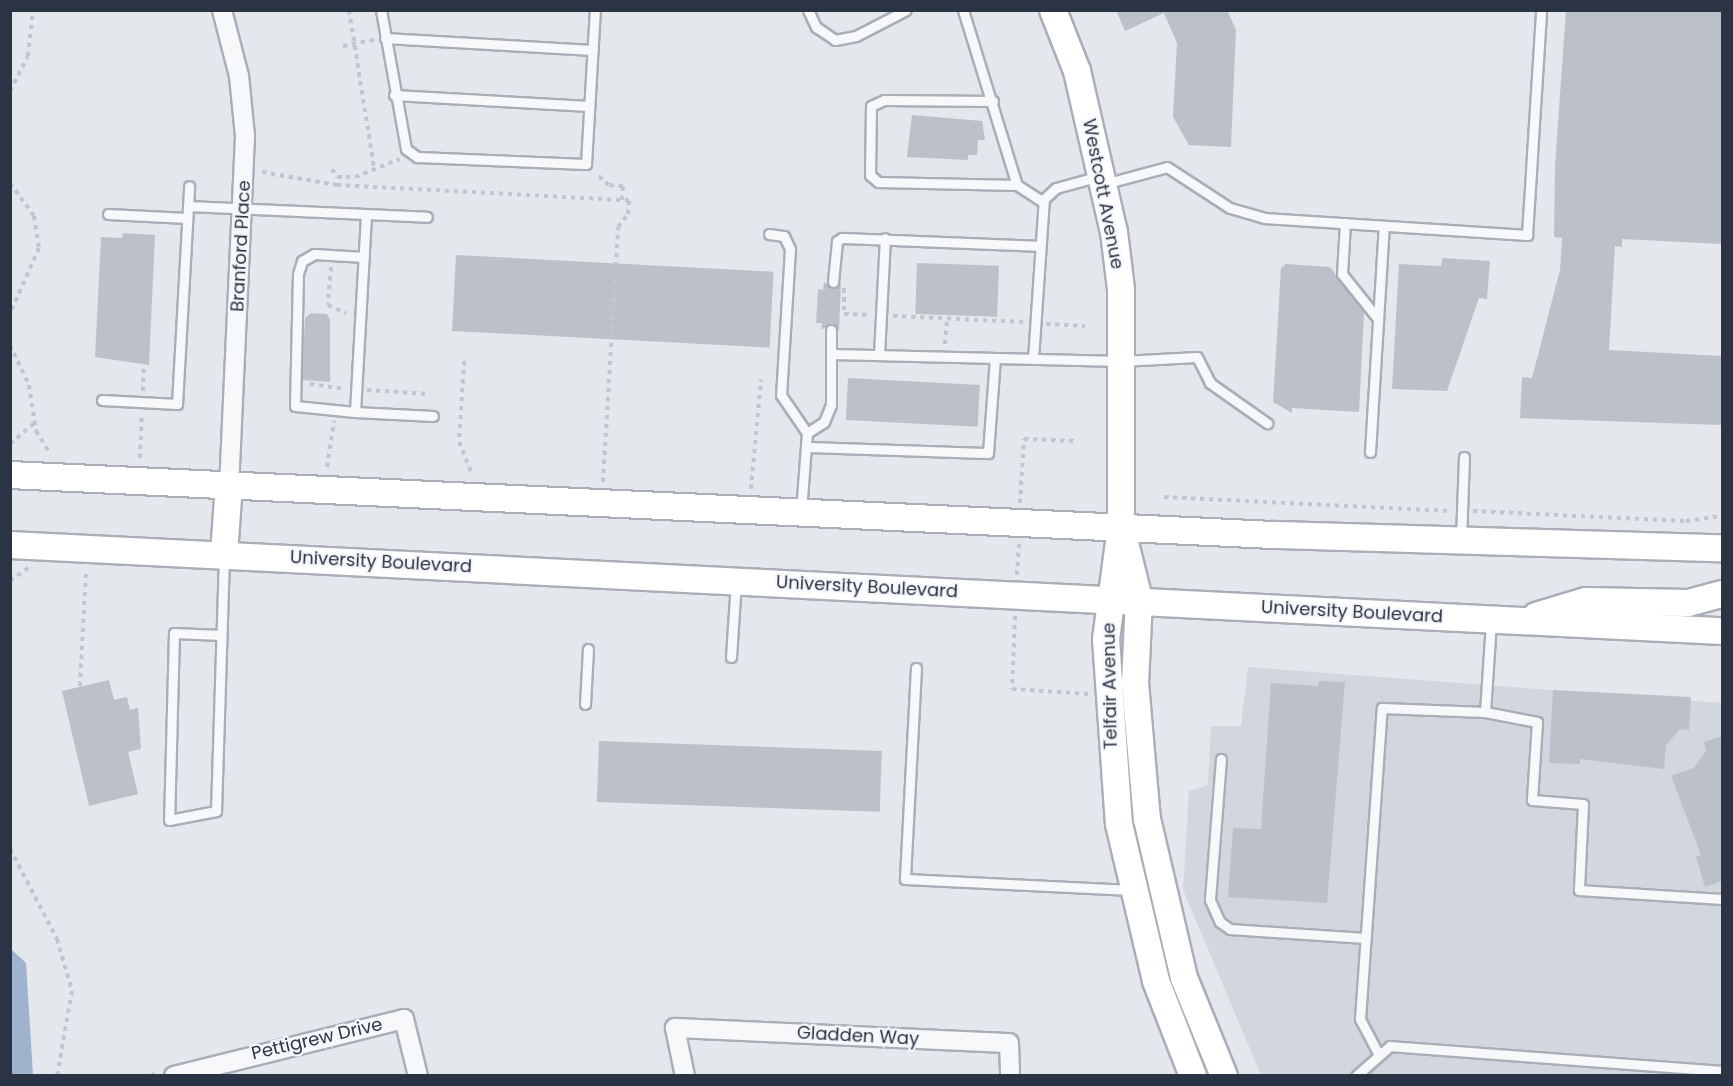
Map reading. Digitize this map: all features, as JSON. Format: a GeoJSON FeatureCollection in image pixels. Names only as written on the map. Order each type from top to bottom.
{"type":"FeatureCollection","features":[{"type":"Feature","properties":{"kind":"main road","name":"Westcott Avenue"},"geometry":{"type":"LineString","coordinates":[[1053,10],[1077,71],[1103,180],[1121,289],[1120,526]]}},
{"type":"Feature","properties":{"kind":"main road"},"geometry":{"type":"LineString","coordinates":[[10,475],[1461,542],[1722,548]]}},
{"type":"Feature","properties":{"kind":"main road"},"geometry":{"type":"LineString","coordinates":[[224,554],[229,484]]}},
{"type":"Feature","properties":{"kind":"main road","name":"Telfair Avenue"},"geometry":{"type":"LineString","coordinates":[[1120,526],[1106,639],[1111,756],[1132,890],[1156,981],[1193,1076]]}},
{"type":"Feature","properties":{"kind":"main road","name":"Telfair Avenue"},"geometry":{"type":"LineString","coordinates":[[1120,526],[1139,599],[1135,682],[1147,819],[1184,978],[1224,1076]]}},
{"type":"Feature","properties":{"kind":"main road","name":"University Boulevard"},"geometry":{"type":"LineString","coordinates":[[10,545],[1139,599],[1503,621],[1722,631]]}},
{"type":"Feature","properties":{"kind":"main road"},"geometry":{"type":"LineString","coordinates":[[1503,621],[1586,601],[1688,603],[1722,594]]}},
{"type":"Feature","properties":{"kind":"street","name":"Branford Place"},"geometry":{"type":"LineString","coordinates":[[222,10],[239,76],[245,136],[229,484]]}},
{"type":"Feature","properties":{"kind":"street","name":"Pettigrew Drive"},"geometry":{"type":"LineString","coordinates":[[174,1076],[404,1019],[418,1076]]}},
{"type":"Feature","properties":{"kind":"street","name":"Gladden Way"},"geometry":{"type":"LineString","coordinates":[[685,1076],[675,1028],[1009,1043],[1010,1076]]}},
{"type":"Feature","properties":{"kind":"lane"},"geometry":{"type":"LineString","coordinates":[[381,10],[400,136],[411,153],[586,164],[595,10]]}},
{"type":"Feature","properties":{"kind":"lane"},"geometry":{"type":"LineString","coordinates":[[808,10],[816,27],[835,40],[856,36],[906,10]]}},
{"type":"Feature","properties":{"kind":"lane"},"geometry":{"type":"LineString","coordinates":[[963,10],[993,101],[1017,185]]}},
{"type":"Feature","properties":{"kind":"lane"},"geometry":{"type":"LineString","coordinates":[[1034,359],[1038,246],[1043,202],[1056,188],[1167,167],[1230,208],[1263,218],[1527,235],[1541,10]]}},
{"type":"Feature","properties":{"kind":"lane"},"geometry":{"type":"LineString","coordinates":[[385,38],[592,50]]}},
{"type":"Feature","properties":{"kind":"lane"},"geometry":{"type":"LineString","coordinates":[[394,95],[589,106]]}},
{"type":"Feature","properties":{"kind":"lane"},"geometry":{"type":"LineString","coordinates":[[993,101],[884,100],[871,106],[870,175],[878,182],[1017,185],[1043,202]]}},
{"type":"Feature","properties":{"kind":"lane"},"geometry":{"type":"LineString","coordinates":[[102,400],[177,404],[189,186]]}},
{"type":"Feature","properties":{"kind":"lane"},"geometry":{"type":"LineString","coordinates":[[188,206],[427,217]]}},
{"type":"Feature","properties":{"kind":"lane"},"geometry":{"type":"LineString","coordinates":[[108,214],[188,218]]}},
{"type":"Feature","properties":{"kind":"lane"},"geometry":{"type":"LineString","coordinates":[[356,412],[366,214]]}},
{"type":"Feature","properties":{"kind":"lane"},"geometry":{"type":"LineString","coordinates":[[1345,223],[1342,274],[1378,319]]}},
{"type":"Feature","properties":{"kind":"lane"},"geometry":{"type":"LineString","coordinates":[[1370,452],[1384,226]]}},
{"type":"Feature","properties":{"kind":"lane"},"geometry":{"type":"LineString","coordinates":[[769,234],[784,236],[790,249],[781,395],[807,433],[801,513]]}},
{"type":"Feature","properties":{"kind":"lane"},"geometry":{"type":"LineString","coordinates":[[833,279],[837,241],[860,237],[1038,246]]}},
{"type":"Feature","properties":{"kind":"lane"},"geometry":{"type":"LineString","coordinates":[[879,355],[885,238]]}},
{"type":"Feature","properties":{"kind":"lane"},"geometry":{"type":"LineString","coordinates":[[364,257],[307,256],[298,274],[292,399],[295,406],[308,410],[433,416]]}},
{"type":"Feature","properties":{"kind":"lane"},"geometry":{"type":"LineString","coordinates":[[807,433],[824,422],[831,405],[831,330]]}},
{"type":"Feature","properties":{"kind":"lane"},"geometry":{"type":"LineString","coordinates":[[832,354],[1121,361],[1197,357],[1210,383],[1267,423]]}},
{"type":"Feature","properties":{"kind":"lane"},"geometry":{"type":"LineString","coordinates":[[806,447],[988,453],[995,358]]}},
{"type":"Feature","properties":{"kind":"lane"},"geometry":{"type":"LineString","coordinates":[[1461,542],[1464,457]]}},
{"type":"Feature","properties":{"kind":"lane"},"geometry":{"type":"LineString","coordinates":[[221,635],[174,633],[169,820],[216,812],[224,554]]}},
{"type":"Feature","properties":{"kind":"lane"},"geometry":{"type":"LineString","coordinates":[[731,657],[736,581]]}},
{"type":"Feature","properties":{"kind":"lane"},"geometry":{"type":"LineString","coordinates":[[1485,712],[1503,621]]}},
{"type":"Feature","properties":{"kind":"lane"},"geometry":{"type":"LineString","coordinates":[[585,704],[588,649]]}},
{"type":"Feature","properties":{"kind":"lane"},"geometry":{"type":"LineString","coordinates":[[916,668],[905,879],[1132,890]]}},
{"type":"Feature","properties":{"kind":"lane"},"geometry":{"type":"LineString","coordinates":[[1379,1055],[1360,1019],[1382,708],[1485,712],[1537,722],[1532,801],[1583,804],[1579,890],[1722,899]]}},
{"type":"Feature","properties":{"kind":"lane"},"geometry":{"type":"LineString","coordinates":[[1221,759],[1210,900],[1220,922],[1230,929],[1365,938]]}},
{"type":"Feature","properties":{"kind":"lane"},"geometry":{"type":"LineString","coordinates":[[1356,1076],[1390,1046],[1722,1071]]}},
{"type":"Feature","properties":{"kind":"path"},"geometry":{"type":"LineString","coordinates":[[10,91],[28,56],[33,10]]}},
{"type":"Feature","properties":{"kind":"path"},"geometry":{"type":"LineString","coordinates":[[349,10],[374,167]]}},
{"type":"Feature","properties":{"kind":"path"},"geometry":{"type":"LineString","coordinates":[[343,46],[385,38]]}},
{"type":"Feature","properties":{"kind":"path"},"geometry":{"type":"LineString","coordinates":[[337,177],[359,176],[374,167],[411,153]]}},
{"type":"Feature","properties":{"kind":"path"},"geometry":{"type":"LineString","coordinates":[[586,164],[609,185],[622,186],[622,200]]}},
{"type":"Feature","properties":{"kind":"path"},"geometry":{"type":"LineString","coordinates":[[332,169],[337,177],[337,185]]}},
{"type":"Feature","properties":{"kind":"path"},"geometry":{"type":"LineString","coordinates":[[262,172],[337,185],[630,200],[628,214],[618,227],[603,482]]}},
{"type":"Feature","properties":{"kind":"path"},"geometry":{"type":"LineString","coordinates":[[10,183],[34,216],[39,248],[10,313]]}},
{"type":"Feature","properties":{"kind":"path"},"geometry":{"type":"LineString","coordinates":[[332,255],[328,304],[331,310],[346,311],[346,322]]}},
{"type":"Feature","properties":{"kind":"path"},"geometry":{"type":"LineString","coordinates":[[833,279],[845,278],[844,314],[1085,326]]}},
{"type":"Feature","properties":{"kind":"path"},"geometry":{"type":"LineString","coordinates":[[944,357],[946,319]]}},
{"type":"Feature","properties":{"kind":"path"},"geometry":{"type":"LineString","coordinates":[[10,345],[29,385],[34,423],[50,453]]}},
{"type":"Feature","properties":{"kind":"path"},"geometry":{"type":"LineString","coordinates":[[10,361],[17,363]]}},
{"type":"Feature","properties":{"kind":"path"},"geometry":{"type":"LineString","coordinates":[[464,361],[459,442],[472,475]]}},
{"type":"Feature","properties":{"kind":"path"},"geometry":{"type":"LineString","coordinates":[[342,378],[342,389]]}},
{"type":"Feature","properties":{"kind":"path"},"geometry":{"type":"LineString","coordinates":[[751,489],[761,379]]}},
{"type":"Feature","properties":{"kind":"path"},"geometry":{"type":"LineString","coordinates":[[327,467],[335,389]]}},
{"type":"Feature","properties":{"kind":"path"},"geometry":{"type":"LineString","coordinates":[[10,444],[34,423]]}},
{"type":"Feature","properties":{"kind":"path"},"geometry":{"type":"LineString","coordinates":[[1074,441],[1024,439],[1012,689],[1090,694]]}},
{"type":"Feature","properties":{"kind":"path"},"geometry":{"type":"LineString","coordinates":[[1164,497],[1440,511]]}},
{"type":"Feature","properties":{"kind":"path"},"geometry":{"type":"LineString","coordinates":[[1489,509],[1686,521],[1722,516]]}},
{"type":"Feature","properties":{"kind":"path"},"geometry":{"type":"LineString","coordinates":[[10,580],[31,566]]}},
{"type":"Feature","properties":{"kind":"path"},"geometry":{"type":"LineString","coordinates":[[80,686],[86,569]]}},
{"type":"Feature","properties":{"kind":"path"},"geometry":{"type":"LineString","coordinates":[[10,849],[57,939],[72,991],[57,1076]]}},
{"type":"Feature","properties":{"kind":"shaded area"},"geometry":{"type":"Polygon","coordinates":[[[1248,667],[1722,703],[1722,1075],[1261,1075],[1183,890],[1189,791],[1208,785],[1211,726],[1241,726],[1248,667]]]}},
{"type":"Feature","properties":{"kind":"water"},"geometry":{"type":"Polygon","coordinates":[[[10,948],[26,963],[33,1075],[11,1075],[10,948]]]}},
{"type":"Feature","properties":{"kind":"building"},"geometry":{"type":"Polygon","coordinates":[[[1116,10],[1227,10],[1236,30],[1231,147],[1189,145],[1173,117],[1177,43],[1164,13],[1125,31],[1116,10]]]}},
{"type":"Feature","properties":{"kind":"building"},"geometry":{"type":"Polygon","coordinates":[[[1566,10],[1722,11],[1722,244],[1622,239],[1622,247],[1615,246],[1609,350],[1722,356],[1721,425],[1520,418],[1522,377],[1532,378],[1560,270],[1562,238],[1554,237],[1555,166],[1566,10]]]}},
{"type":"Feature","properties":{"kind":"building"},"geometry":{"type":"Polygon","coordinates":[[[912,115],[982,121],[985,140],[978,140],[977,155],[968,155],[968,160],[907,157],[912,115]]]}},
{"type":"Feature","properties":{"kind":"building"},"geometry":{"type":"Polygon","coordinates":[[[123,233],[155,235],[149,365],[95,357],[101,237],[122,238],[123,233]]]}},
{"type":"Feature","properties":{"kind":"building"},"geometry":{"type":"Polygon","coordinates":[[[456,255],[774,272],[770,348],[452,331],[456,255]]]}},
{"type":"Feature","properties":{"kind":"building"},"geometry":{"type":"Polygon","coordinates":[[[1442,258],[1490,261],[1487,299],[1479,298],[1447,391],[1392,389],[1399,264],[1441,266],[1442,258]]]}},
{"type":"Feature","properties":{"kind":"building"},"geometry":{"type":"Polygon","coordinates":[[[917,263],[999,266],[997,317],[915,314],[917,263]]]}},
{"type":"Feature","properties":{"kind":"building"},"geometry":{"type":"Polygon","coordinates":[[[1286,264],[1330,267],[1364,313],[1359,412],[1292,408],[1292,413],[1273,402],[1281,268],[1286,264]]]}},
{"type":"Feature","properties":{"kind":"building"},"geometry":{"type":"Polygon","coordinates":[[[824,282],[833,289],[841,283],[839,331],[832,323],[821,330],[822,323],[816,323],[818,289],[823,290],[824,282]]]}},
{"type":"Feature","properties":{"kind":"building"},"geometry":{"type":"Polygon","coordinates":[[[311,313],[327,314],[330,320],[330,382],[302,380],[305,318],[311,313]]]}},
{"type":"Feature","properties":{"kind":"building"},"geometry":{"type":"Polygon","coordinates":[[[848,378],[980,385],[978,427],[846,420],[848,378]]]}},
{"type":"Feature","properties":{"kind":"building"},"geometry":{"type":"Polygon","coordinates":[[[109,680],[114,700],[127,697],[130,710],[138,708],[141,749],[128,752],[138,794],[89,806],[62,691],[109,680]]]}},
{"type":"Feature","properties":{"kind":"building"},"geometry":{"type":"Polygon","coordinates":[[[1319,681],[1345,682],[1327,903],[1228,897],[1233,828],[1261,829],[1271,683],[1318,686],[1319,681]]]}},
{"type":"Feature","properties":{"kind":"building"},"geometry":{"type":"Polygon","coordinates":[[[1553,690],[1691,697],[1689,730],[1680,729],[1666,745],[1664,769],[1580,759],[1580,764],[1549,763],[1553,690]]]}},
{"type":"Feature","properties":{"kind":"building"},"geometry":{"type":"Polygon","coordinates":[[[1722,736],[1722,881],[1705,887],[1696,857],[1701,855],[1671,776],[1694,768],[1706,751],[1704,742],[1722,736]]]}},
{"type":"Feature","properties":{"kind":"building"},"geometry":{"type":"Polygon","coordinates":[[[599,741],[882,751],[880,812],[597,802],[599,741]]]}}]}
